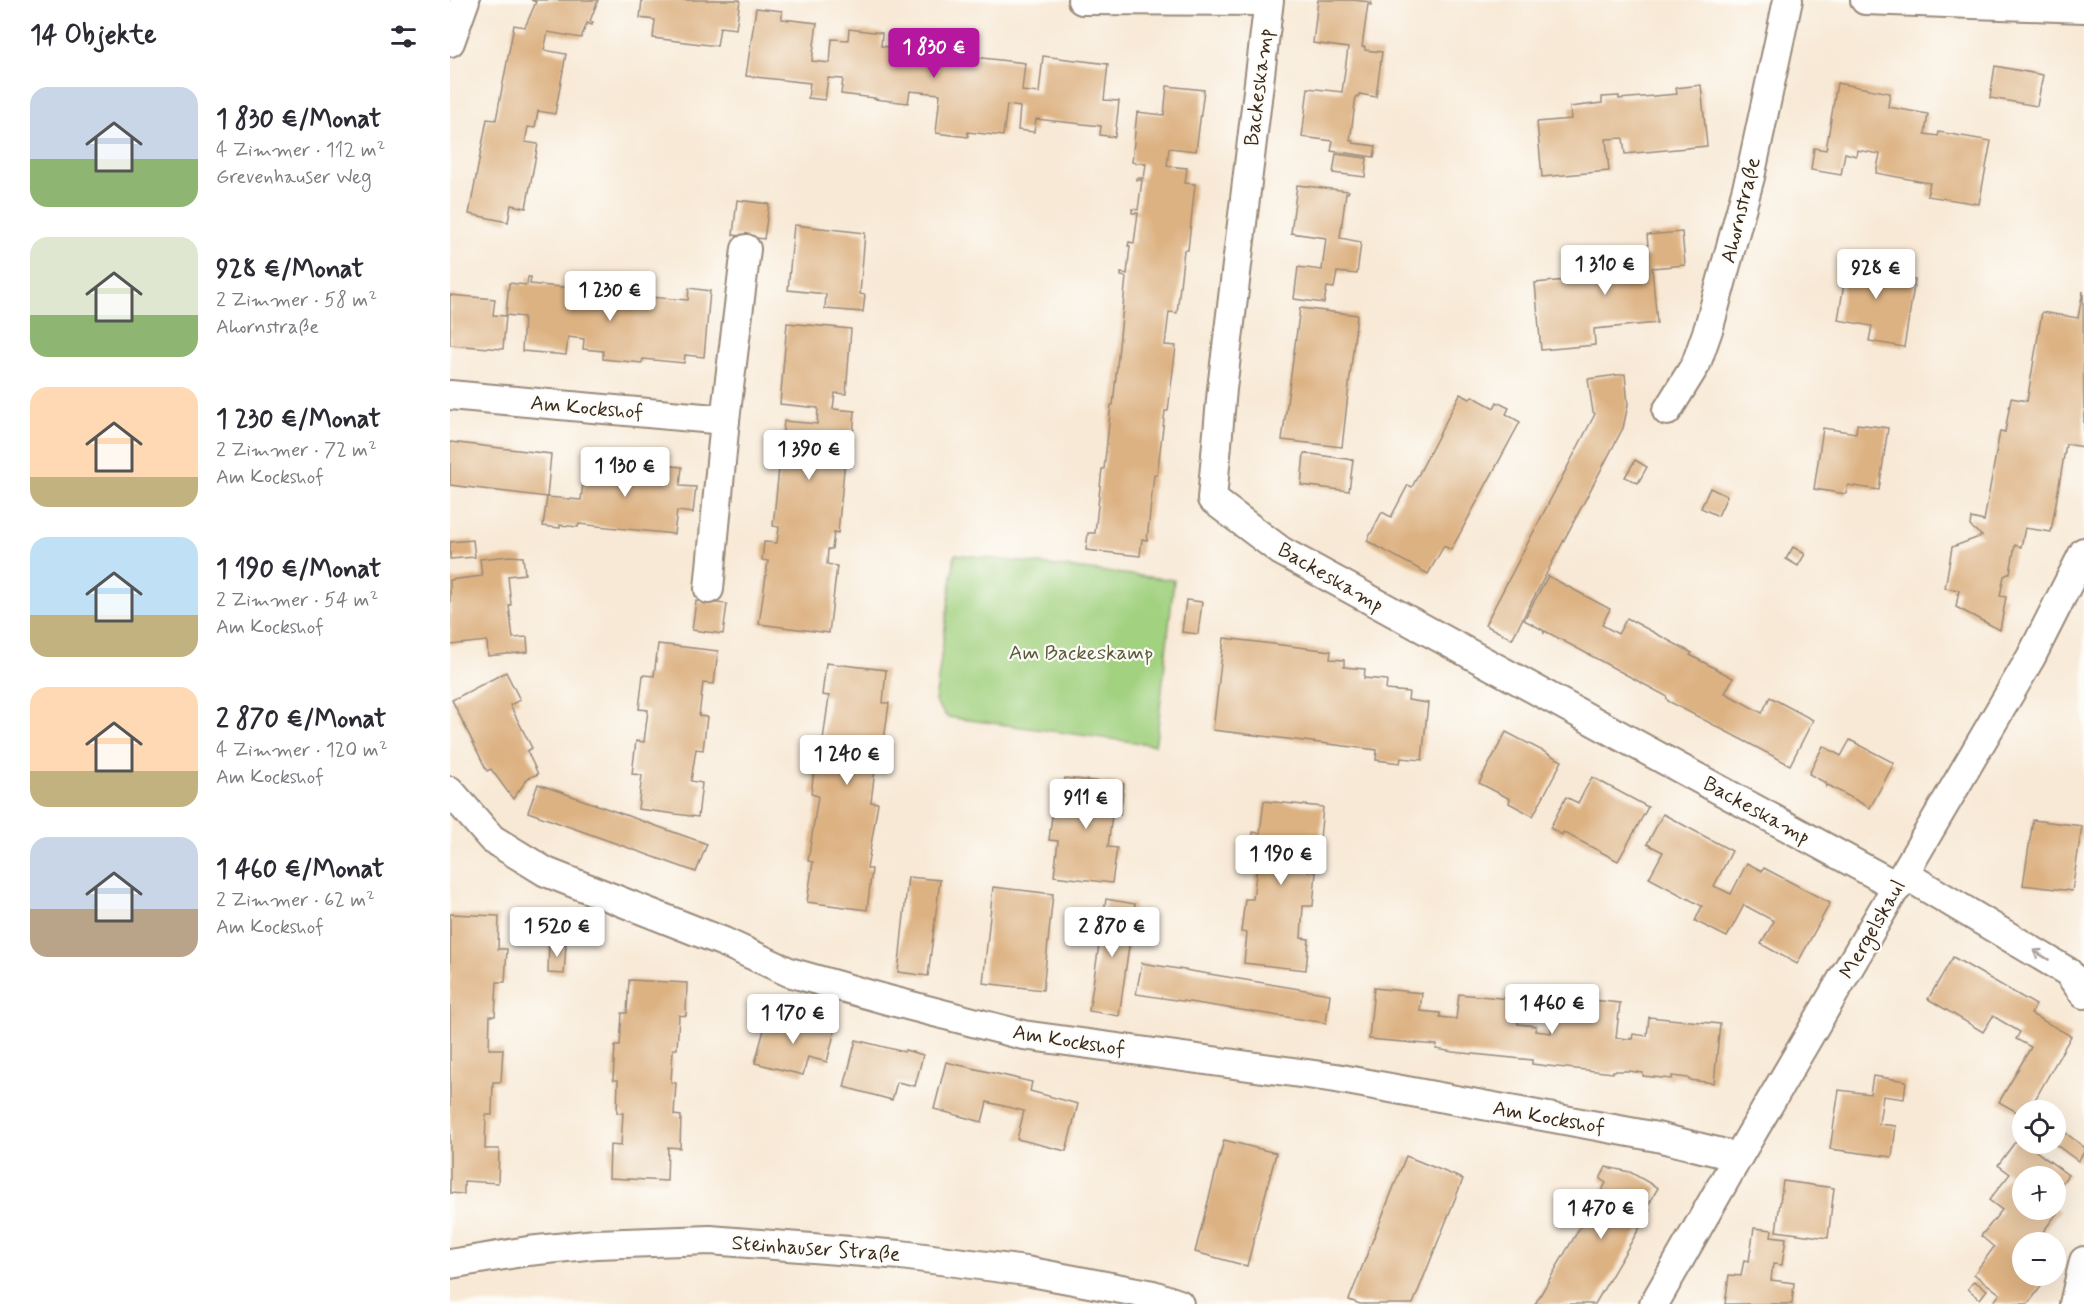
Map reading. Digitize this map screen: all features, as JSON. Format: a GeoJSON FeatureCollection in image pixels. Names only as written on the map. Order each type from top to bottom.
{"type":"FeatureCollection","features":[{"type":"Feature","properties":{"kind":"street"},"geometry":{"type":"LineString","coordinates":[[450,42],[465,0]]}},
{"type":"Feature","properties":{"kind":"street"},"geometry":{"type":"LineString","coordinates":[[1082,0],[1268,0]]}},
{"type":"Feature","properties":{"kind":"street","name":"Backeskamp"},"geometry":{"type":"LineString","coordinates":[[1268,0],[1222,389],[1212,499],[1281,551],[1901,880]]}},
{"type":"Feature","properties":{"kind":"street","name":"Ahornstraße"},"geometry":{"type":"LineString","coordinates":[[1667,411],[1696,364],[1709,327],[1750,177],[1788,0]]}},
{"type":"Feature","properties":{"kind":"street"},"geometry":{"type":"LineString","coordinates":[[1865,0],[2084,8]]}},
{"type":"Feature","properties":{"kind":"street"},"geometry":{"type":"LineString","coordinates":[[708,589],[725,420],[746,249]]}},
{"type":"Feature","properties":{"kind":"street","name":"Am Kockshof"},"geometry":{"type":"LineString","coordinates":[[450,395],[725,420]]}},
{"type":"Feature","properties":{"kind":"street","name":"Mergelskaul"},"geometry":{"type":"LineString","coordinates":[[1653,1304],[2031,657],[2084,552]]}},
{"type":"Feature","properties":{"kind":"street","name":"Am Kockshof"},"geometry":{"type":"LineString","coordinates":[[450,791],[492,839],[546,872],[724,942],[789,972],[1023,1035],[1336,1078],[1657,1137],[1738,1157]]}},
{"type":"Feature","properties":{"kind":"street"},"geometry":{"type":"LineString","coordinates":[[1901,880],[2068,972],[2084,994]]}},
{"type":"Feature","properties":{"kind":"street","name":"Steinhauser Straße"},"geometry":{"type":"LineString","coordinates":[[450,1264],[528,1251],[585,1245],[710,1240],[901,1254],[1026,1271],[1153,1295],[1179,1304]]}},
{"type":"Feature","properties":{"kind":"street"},"geometry":{"type":"LineString","coordinates":[[2074,1304],[2084,1261]]}},
{"type":"Feature","properties":{"kind":"green space","name":"Am Backeskamp"},"geometry":{"type":"Polygon","coordinates":[[[955,554],[1174,580],[1155,745],[947,717],[935,702],[955,554]]]}},
{"type":"Feature","properties":{"kind":"building"},"geometry":{"type":"Polygon","coordinates":[[[531,0],[598,0],[590,21],[593,22],[592,25],[587,23],[581,38],[548,32],[544,50],[566,54],[555,114],[538,111],[535,128],[528,127],[525,142],[538,144],[526,208],[511,205],[508,222],[469,214],[487,119],[496,120],[514,25],[525,27],[536,2],[531,0]]]}},
{"type":"Feature","properties":{"kind":"building"},"geometry":{"type":"Polygon","coordinates":[[[642,0],[740,0],[736,29],[720,27],[717,46],[653,38],[655,20],[640,18],[642,0]]]}},
{"type":"Feature","properties":{"kind":"building"},"geometry":{"type":"Polygon","coordinates":[[[1318,0],[1371,2],[1371,5],[1368,4],[1362,47],[1365,47],[1365,50],[1382,52],[1376,97],[1359,94],[1359,97],[1356,96],[1350,141],[1376,146],[1374,157],[1331,151],[1333,141],[1302,137],[1308,88],[1342,92],[1348,48],[1313,43],[1318,0]]]}},
{"type":"Feature","properties":{"kind":"building"},"geometry":{"type":"Polygon","coordinates":[[[756,8],[782,11],[782,19],[817,23],[812,61],[830,63],[832,39],[848,40],[849,29],[882,33],[881,46],[1025,63],[1022,91],[1039,93],[1043,56],[1108,64],[1104,100],[1119,101],[1115,137],[1100,135],[1101,126],[1036,119],[1034,132],[1018,130],[1020,107],[1007,105],[1003,136],[968,132],[968,137],[936,133],[940,94],[910,91],[908,103],[874,99],[841,94],[843,79],[828,78],[825,100],[808,98],[810,83],[746,76],[756,8]]]}},
{"type":"Feature","properties":{"kind":"building"},"geometry":{"type":"Polygon","coordinates":[[[1995,66],[2043,75],[2037,106],[1990,98],[1995,66]]]}},
{"type":"Feature","properties":{"kind":"building"},"geometry":{"type":"Polygon","coordinates":[[[1837,83],[1890,93],[1888,107],[1928,114],[1925,134],[1938,136],[1939,132],[1991,141],[1979,204],[1927,196],[1930,183],[1876,173],[1880,154],[1857,150],[1856,156],[1845,153],[1841,175],[1811,170],[1814,148],[1826,150],[1837,83]]]}},
{"type":"Feature","properties":{"kind":"building"},"geometry":{"type":"Polygon","coordinates":[[[1701,85],[1707,146],[1625,154],[1623,138],[1606,139],[1609,171],[1542,177],[1537,122],[1571,119],[1570,107],[1602,103],[1602,97],[1619,96],[1619,99],[1677,94],[1676,88],[1701,85]]]}},
{"type":"Feature","properties":{"kind":"building"},"geometry":{"type":"Polygon","coordinates":[[[1167,86],[1204,90],[1196,151],[1169,148],[1167,166],[1187,168],[1185,183],[1195,184],[1188,250],[1184,250],[1177,313],[1169,312],[1165,345],[1176,346],[1168,411],[1165,411],[1157,475],[1154,475],[1147,540],[1142,539],[1140,556],[1086,550],[1088,533],[1095,533],[1111,405],[1113,405],[1126,277],[1121,276],[1121,273],[1127,274],[1130,246],[1128,246],[1129,242],[1134,243],[1138,213],[1132,213],[1132,209],[1138,210],[1142,180],[1136,180],[1136,178],[1144,178],[1146,164],[1132,162],[1137,112],[1164,115],[1167,86]]]}},
{"type":"Feature","properties":{"kind":"building"},"geometry":{"type":"Polygon","coordinates":[[[1336,154],[1367,158],[1365,177],[1333,173],[1336,154]]]}},
{"type":"Feature","properties":{"kind":"building"},"geometry":{"type":"Polygon","coordinates":[[[1297,185],[1349,191],[1346,193],[1340,238],[1361,242],[1357,274],[1337,272],[1334,288],[1327,287],[1324,303],[1294,299],[1298,267],[1322,270],[1326,238],[1291,233],[1297,185]]]}},
{"type":"Feature","properties":{"kind":"building"},"geometry":{"type":"Polygon","coordinates":[[[737,200],[769,204],[764,239],[733,235],[737,200]]]}},
{"type":"Feature","properties":{"kind":"building"},"geometry":{"type":"Polygon","coordinates":[[[794,225],[865,233],[860,294],[865,295],[863,312],[825,309],[826,294],[788,290],[794,225]]]}},
{"type":"Feature","properties":{"kind":"building"},"geometry":{"type":"Polygon","coordinates":[[[1682,232],[1685,265],[1652,268],[1657,323],[1594,329],[1595,345],[1541,350],[1535,283],[1588,278],[1587,262],[1649,256],[1647,235],[1682,232]]]}},
{"type":"Feature","properties":{"kind":"building"},"geometry":{"type":"Polygon","coordinates":[[[1849,253],[1884,259],[1881,274],[1915,280],[1904,347],[1869,341],[1872,326],[1838,320],[1849,253]]]}},
{"type":"Feature","properties":{"kind":"building"},"geometry":{"type":"Polygon","coordinates":[[[528,277],[531,277],[530,284],[571,288],[572,281],[612,283],[610,297],[649,301],[649,297],[688,300],[689,288],[710,291],[704,357],[685,355],[684,363],[643,359],[642,363],[603,359],[603,351],[583,349],[584,339],[568,337],[566,355],[522,351],[524,317],[506,315],[509,283],[527,285],[528,277]]]}},
{"type":"Feature","properties":{"kind":"building"},"geometry":{"type":"Polygon","coordinates":[[[2083,291],[2084,447],[2066,444],[2051,532],[2025,528],[2021,547],[2015,545],[2010,573],[2004,576],[2000,596],[2006,597],[2000,630],[1956,607],[1959,590],[1945,588],[1952,547],[1982,536],[1970,526],[1971,518],[1984,521],[2000,431],[2005,432],[2011,398],[2027,401],[2042,312],[2078,318],[2083,291]]]}},
{"type":"Feature","properties":{"kind":"building"},"geometry":{"type":"Polygon","coordinates":[[[450,295],[495,299],[493,315],[506,316],[503,349],[450,345],[450,295]]]}},
{"type":"Feature","properties":{"kind":"building"},"geometry":{"type":"Polygon","coordinates":[[[1300,308],[1357,315],[1342,447],[1282,440],[1300,308]]]}},
{"type":"Feature","properties":{"kind":"building"},"geometry":{"type":"Polygon","coordinates":[[[787,323],[851,329],[846,394],[835,393],[833,409],[855,411],[851,460],[845,459],[838,533],[834,532],[832,549],[828,549],[827,564],[837,566],[829,633],[759,624],[768,561],[762,560],[764,542],[777,543],[779,527],[773,526],[784,421],[817,424],[818,408],[780,404],[787,323]]]}},
{"type":"Feature","properties":{"kind":"building"},"geometry":{"type":"Polygon","coordinates":[[[1625,374],[1628,405],[1623,428],[1512,639],[1485,625],[1595,414],[1588,379],[1625,374]]]}},
{"type":"Feature","properties":{"kind":"building"},"geometry":{"type":"Polygon","coordinates":[[[1460,394],[1470,399],[1472,396],[1494,408],[1497,402],[1509,408],[1506,414],[1520,422],[1451,550],[1444,546],[1428,574],[1367,541],[1382,512],[1391,517],[1408,485],[1412,487],[1460,394]]]}},
{"type":"Feature","properties":{"kind":"building"},"geometry":{"type":"Polygon","coordinates":[[[1857,424],[1888,428],[1879,490],[1848,485],[1846,494],[1814,489],[1823,428],[1856,433],[1857,424]]]}},
{"type":"Feature","properties":{"kind":"building"},"geometry":{"type":"Polygon","coordinates":[[[450,442],[551,454],[547,497],[450,485],[450,442]]]}},
{"type":"Feature","properties":{"kind":"building"},"geometry":{"type":"Polygon","coordinates":[[[1304,453],[1353,460],[1349,491],[1301,485],[1304,453]]]}},
{"type":"Feature","properties":{"kind":"building"},"geometry":{"type":"Polygon","coordinates":[[[586,457],[682,467],[680,486],[696,487],[693,513],[677,511],[674,534],[579,524],[578,527],[560,525],[560,528],[543,526],[547,497],[581,500],[586,457]]]}},
{"type":"Feature","properties":{"kind":"building"},"geometry":{"type":"Polygon","coordinates":[[[1635,460],[1647,467],[1638,483],[1625,477],[1635,460]]]}},
{"type":"Feature","properties":{"kind":"building"},"geometry":{"type":"Polygon","coordinates":[[[1710,488],[1727,496],[1718,516],[1701,508],[1710,488]]]}},
{"type":"Feature","properties":{"kind":"building"},"geometry":{"type":"Polygon","coordinates":[[[473,540],[475,557],[450,559],[450,542],[473,540]]]}},
{"type":"Feature","properties":{"kind":"building"},"geometry":{"type":"Polygon","coordinates":[[[1793,547],[1805,554],[1798,566],[1786,559],[1793,547]]]}},
{"type":"Feature","properties":{"kind":"building"},"geometry":{"type":"Polygon","coordinates":[[[523,557],[525,574],[508,576],[511,605],[509,606],[513,638],[527,637],[528,652],[488,656],[487,641],[450,645],[450,580],[482,576],[480,559],[523,557]]]}},
{"type":"Feature","properties":{"kind":"building"},"geometry":{"type":"Polygon","coordinates":[[[1548,576],[1610,609],[1602,625],[1618,634],[1627,618],[1733,678],[1725,693],[1762,713],[1770,697],[1813,720],[1790,765],[1668,701],[1666,696],[1545,631],[1544,633],[1543,630],[1524,620],[1548,576]]]}},
{"type":"Feature","properties":{"kind":"building"},"geometry":{"type":"Polygon","coordinates":[[[1186,600],[1202,602],[1198,634],[1182,632],[1186,600]]]}},
{"type":"Feature","properties":{"kind":"building"},"geometry":{"type":"Polygon","coordinates":[[[696,601],[727,604],[723,634],[692,630],[696,601]]]}},
{"type":"Feature","properties":{"kind":"building"},"geometry":{"type":"Polygon","coordinates":[[[1224,638],[1331,651],[1330,659],[1344,660],[1344,667],[1365,669],[1364,678],[1387,680],[1386,690],[1409,692],[1408,700],[1428,703],[1422,760],[1401,758],[1400,763],[1376,760],[1377,750],[1213,730],[1224,638]]]}},
{"type":"Feature","properties":{"kind":"building"},"geometry":{"type":"Polygon","coordinates":[[[658,644],[718,651],[714,684],[703,683],[699,716],[707,717],[703,750],[696,749],[691,781],[702,783],[698,817],[638,809],[642,775],[632,774],[636,741],[644,742],[648,710],[639,709],[643,675],[654,676],[658,644]]]}},
{"type":"Feature","properties":{"kind":"building"},"geometry":{"type":"Polygon","coordinates":[[[826,663],[886,670],[883,703],[889,703],[880,770],[875,769],[871,802],[878,803],[867,869],[872,869],[867,910],[807,902],[813,862],[808,861],[818,796],[811,794],[815,762],[820,762],[829,696],[822,695],[826,663]]]}},
{"type":"Feature","properties":{"kind":"building"},"geometry":{"type":"Polygon","coordinates":[[[506,672],[520,700],[510,705],[532,748],[527,751],[538,774],[528,778],[513,799],[491,769],[487,771],[452,700],[506,672]]]}},
{"type":"Feature","properties":{"kind":"building"},"geometry":{"type":"Polygon","coordinates":[[[1506,732],[1562,761],[1533,816],[1509,803],[1510,799],[1479,783],[1506,732]]]}},
{"type":"Feature","properties":{"kind":"building"},"geometry":{"type":"Polygon","coordinates":[[[1850,740],[1894,763],[1870,808],[1828,785],[1826,787],[1826,783],[1809,774],[1823,746],[1841,756],[1850,740]]]}},
{"type":"Feature","properties":{"kind":"building"},"geometry":{"type":"Polygon","coordinates":[[[1592,777],[1648,807],[1618,861],[1563,832],[1562,835],[1550,828],[1566,797],[1578,803],[1592,777]]]}},
{"type":"Feature","properties":{"kind":"building"},"geometry":{"type":"Polygon","coordinates":[[[1065,778],[1124,784],[1120,815],[1112,815],[1108,847],[1117,848],[1112,883],[1054,876],[1058,841],[1049,840],[1053,808],[1061,809],[1065,778]]]}},
{"type":"Feature","properties":{"kind":"building"},"geometry":{"type":"Polygon","coordinates":[[[538,784],[707,844],[696,872],[528,812],[538,784]]]}},
{"type":"Feature","properties":{"kind":"building"},"geometry":{"type":"Polygon","coordinates":[[[1264,801],[1323,807],[1320,839],[1311,838],[1308,871],[1316,872],[1313,906],[1303,906],[1301,938],[1309,939],[1306,970],[1244,963],[1247,933],[1241,932],[1245,899],[1253,899],[1257,866],[1250,865],[1253,832],[1260,833],[1264,801]]]}},
{"type":"Feature","properties":{"kind":"building"},"geometry":{"type":"Polygon","coordinates":[[[1663,814],[1732,851],[1714,886],[1731,894],[1747,863],[1762,871],[1764,868],[1830,903],[1797,964],[1761,944],[1774,921],[1744,905],[1727,937],[1695,921],[1702,906],[1649,878],[1663,852],[1647,844],[1663,814]]]}},
{"type":"Feature","properties":{"kind":"building"},"geometry":{"type":"Polygon","coordinates":[[[2033,820],[2082,826],[2072,891],[2023,885],[2033,820]]]}},
{"type":"Feature","properties":{"kind":"building"},"geometry":{"type":"Polygon","coordinates":[[[908,877],[940,880],[928,976],[898,972],[908,877]]]}},
{"type":"Feature","properties":{"kind":"building"},"geometry":{"type":"Polygon","coordinates":[[[993,887],[1053,894],[1043,990],[983,983],[993,887]]]}},
{"type":"Feature","properties":{"kind":"building"},"geometry":{"type":"Polygon","coordinates":[[[1106,899],[1135,904],[1119,1016],[1089,1011],[1106,899]]]}},
{"type":"Feature","properties":{"kind":"building"},"geometry":{"type":"Polygon","coordinates":[[[450,914],[499,916],[498,949],[507,949],[505,982],[497,982],[495,1016],[490,1016],[489,1049],[503,1049],[501,1082],[493,1082],[492,1115],[486,1115],[485,1149],[499,1149],[498,1183],[464,1181],[464,1194],[450,1193],[450,914]]]}},
{"type":"Feature","properties":{"kind":"building"},"geometry":{"type":"Polygon","coordinates":[[[549,943],[566,944],[564,974],[548,973],[549,943]]]}},
{"type":"Feature","properties":{"kind":"building"},"geometry":{"type":"Polygon","coordinates":[[[1953,957],[2036,1005],[2031,1014],[2071,1036],[2035,1100],[2012,1100],[2012,1109],[1999,1102],[2031,1047],[2016,1039],[2020,1032],[1993,1016],[1983,1032],[1928,999],[1953,957]]]}},
{"type":"Feature","properties":{"kind":"building"},"geometry":{"type":"Polygon","coordinates":[[[1142,963],[1330,994],[1326,1023],[1136,994],[1142,963]]]}},
{"type":"Feature","properties":{"kind":"building"},"geometry":{"type":"Polygon","coordinates":[[[629,980],[687,983],[686,1016],[679,1015],[677,1049],[673,1049],[671,1082],[676,1083],[674,1115],[681,1116],[680,1148],[668,1147],[667,1181],[609,1178],[610,1145],[621,1146],[623,1113],[617,1113],[618,1080],[613,1080],[615,1046],[620,1046],[622,1013],[627,1013],[629,980]]]}},
{"type":"Feature","properties":{"kind":"building"},"geometry":{"type":"Polygon","coordinates":[[[1374,988],[1422,993],[1420,1011],[1440,1013],[1440,1017],[1456,1019],[1459,994],[1520,1000],[1518,1024],[1536,1026],[1535,1031],[1551,1033],[1555,996],[1620,1003],[1616,1038],[1632,1039],[1633,1034],[1647,1036],[1649,1017],[1720,1024],[1714,1083],[1672,1076],[1672,1079],[1643,1076],[1643,1073],[1629,1071],[1613,1071],[1613,1073],[1532,1064],[1532,1060],[1436,1049],[1437,1045],[1369,1039],[1374,988]]]}},
{"type":"Feature","properties":{"kind":"building"},"geometry":{"type":"Polygon","coordinates":[[[768,1015],[816,1028],[817,1026],[835,1030],[827,1062],[808,1057],[803,1075],[755,1063],[768,1015]]]}},
{"type":"Feature","properties":{"kind":"building"},"geometry":{"type":"Polygon","coordinates":[[[856,1040],[923,1055],[915,1086],[897,1082],[892,1100],[844,1087],[856,1040]]]}},
{"type":"Feature","properties":{"kind":"building"},"geometry":{"type":"Polygon","coordinates":[[[946,1062],[1032,1082],[1030,1091],[1078,1104],[1066,1151],[1017,1139],[1024,1111],[987,1102],[982,1122],[934,1109],[946,1062]]]}},
{"type":"Feature","properties":{"kind":"building"},"geometry":{"type":"Polygon","coordinates":[[[1873,1076],[1906,1081],[1904,1099],[1883,1096],[1879,1124],[1896,1126],[1892,1157],[1830,1149],[1839,1090],[1870,1094],[1873,1076]]]}},
{"type":"Feature","properties":{"kind":"building"},"geometry":{"type":"Polygon","coordinates":[[[2066,1133],[2084,1147],[2084,1152],[2078,1161],[2066,1152],[2066,1133]]]}},
{"type":"Feature","properties":{"kind":"building"},"geometry":{"type":"Polygon","coordinates":[[[1224,1140],[1276,1153],[1247,1266],[1195,1252],[1224,1140]]]}},
{"type":"Feature","properties":{"kind":"building"},"geometry":{"type":"Polygon","coordinates":[[[2012,1146],[2012,1154],[2040,1154],[2056,1166],[2012,1166],[2012,1220],[2052,1220],[2043,1232],[2012,1232],[2012,1286],[2042,1286],[2028,1304],[1992,1304],[2000,1294],[1974,1274],[1994,1247],[1981,1236],[2002,1210],[1989,1200],[2010,1174],[1998,1165],[2012,1146]]]}},
{"type":"Feature","properties":{"kind":"building"},"geometry":{"type":"Polygon","coordinates":[[[1406,1156],[1463,1179],[1413,1304],[1360,1304],[1349,1300],[1406,1156]]]}},
{"type":"Feature","properties":{"kind":"building"},"geometry":{"type":"Polygon","coordinates":[[[1606,1167],[1630,1172],[1658,1188],[1647,1207],[1650,1210],[1595,1304],[1535,1304],[1606,1183],[1600,1179],[1606,1167]]]}},
{"type":"Feature","properties":{"kind":"building"},"geometry":{"type":"Polygon","coordinates":[[[1783,1181],[1834,1188],[1828,1238],[1776,1231],[1783,1181]]]}},
{"type":"Feature","properties":{"kind":"building"},"geometry":{"type":"Polygon","coordinates":[[[1754,1228],[1772,1230],[1771,1236],[1786,1238],[1782,1265],[1773,1264],[1771,1280],[1794,1283],[1792,1304],[1725,1304],[1729,1275],[1741,1276],[1744,1260],[1749,1261],[1754,1228]]]}},
{"type":"Feature","properties":{"kind":"building"},"geometry":{"type":"Polygon","coordinates":[[[1974,1281],[1987,1290],[1980,1299],[1968,1289],[1974,1281]]]}}]}
